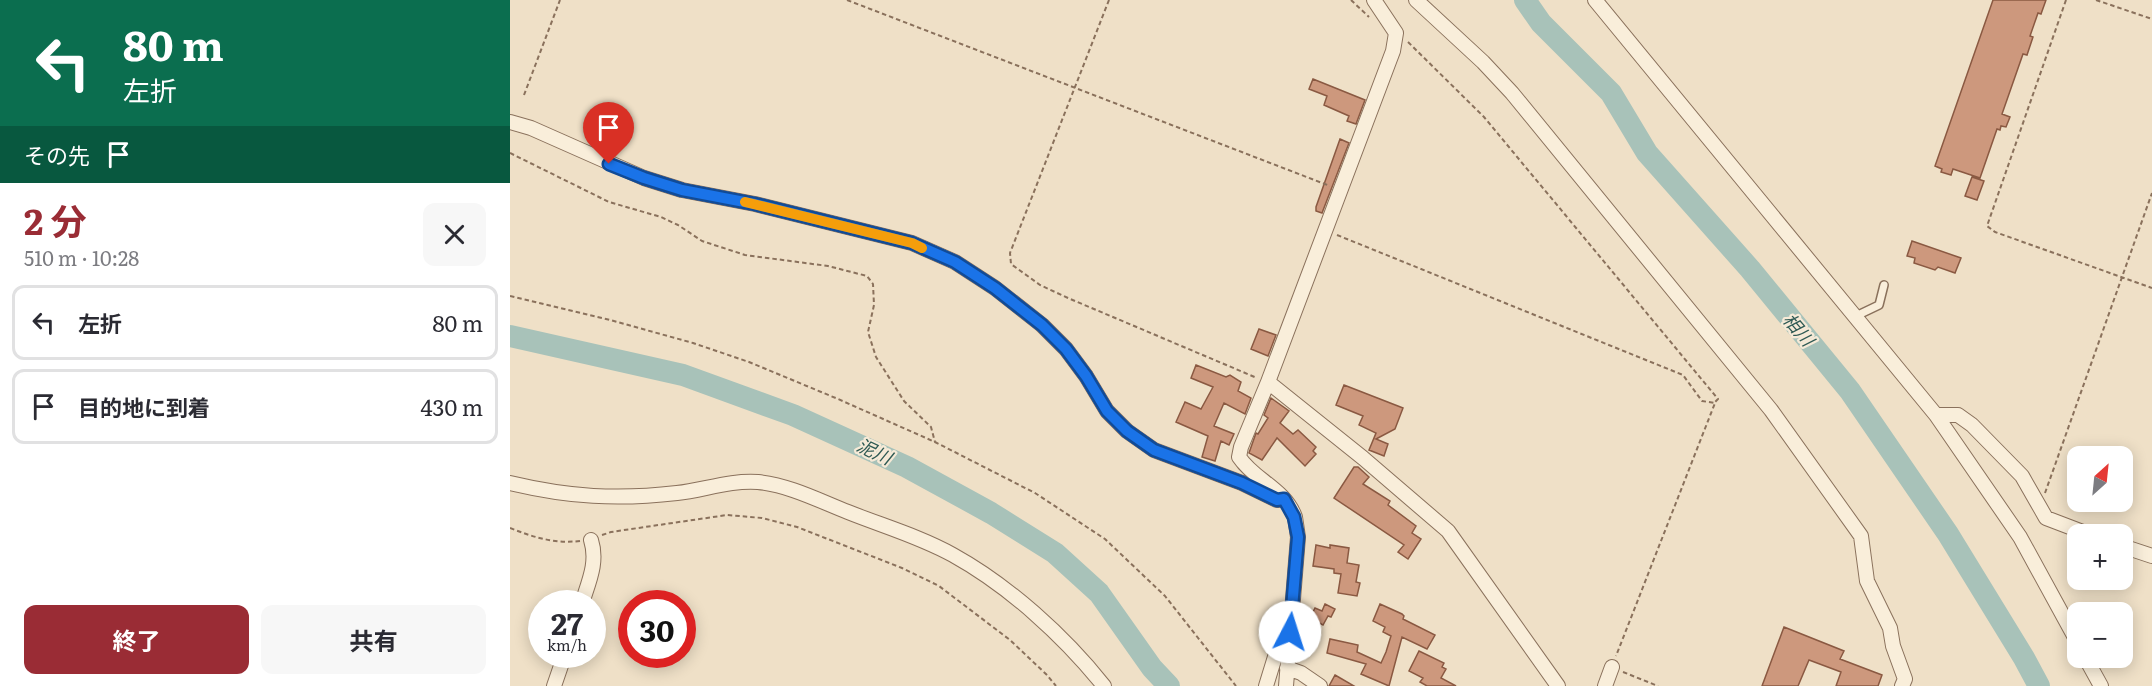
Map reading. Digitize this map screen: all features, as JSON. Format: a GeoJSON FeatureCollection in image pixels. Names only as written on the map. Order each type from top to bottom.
{"type":"FeatureCollection","features":[{"type":"Feature","properties":{"kind":"street"},"geometry":{"type":"LineString","coordinates":[[1286,686],[1298,537],[1294,517],[1284,499],[1245,466],[1239,458],[1241,447],[1326,231],[1393,51],[1396,33],[1374,0]]}},
{"type":"Feature","properties":{"kind":"street"},"geometry":{"type":"LineString","coordinates":[[1416,0],[1482,62],[1527,111],[1764,400],[1861,536],[1867,581],[1890,628],[1893,646],[1905,679],[1902,686]]}},
{"type":"Feature","properties":{"kind":"street"},"geometry":{"type":"LineString","coordinates":[[1595,0],[1936,415],[2020,537],[2067,623]]}},
{"type":"Feature","properties":{"kind":"street"},"geometry":{"type":"LineString","coordinates":[[510,122],[531,128],[644,178],[682,190],[755,204],[912,243],[955,262],[995,288],[1042,325],[1066,349],[1107,411],[1127,431],[1154,450],[1242,483],[1277,500],[1284,499]]}},
{"type":"Feature","properties":{"kind":"street"},"geometry":{"type":"LineString","coordinates":[[1268,382],[1363,458],[1448,531],[1558,686]]}},
{"type":"Feature","properties":{"kind":"street"},"geometry":{"type":"LineString","coordinates":[[1936,415],[1958,415],[1972,425],[2022,477],[2046,518],[2067,526]]}},
{"type":"Feature","properties":{"kind":"street"},"geometry":{"type":"LineString","coordinates":[[510,483],[538,490],[589,497],[649,496],[727,483],[759,482],[793,490],[953,555],[1002,587],[1061,638],[1104,686]]}},
{"type":"Feature","properties":{"kind":"street"},"geometry":{"type":"LineString","coordinates":[[586,590],[594,567],[594,550],[591,540]]}},
{"type":"Feature","properties":{"kind":"street"},"geometry":{"type":"LineString","coordinates":[[2133,550],[2152,556]]}},
{"type":"Feature","properties":{"kind":"street"},"geometry":{"type":"LineString","coordinates":[[1266,686],[1282,634],[1292,614]]}},
{"type":"Feature","properties":{"kind":"street"},"geometry":{"type":"LineString","coordinates":[[1605,686],[1612,667]]}},
{"type":"Feature","properties":{"kind":"street"},"geometry":{"type":"LineString","coordinates":[[554,686],[560,668]]}},
{"type":"Feature","properties":{"kind":"street"},"geometry":{"type":"LineString","coordinates":[[1287,668],[1301,673],[1320,686]]}},
{"type":"Feature","properties":{"kind":"street"},"geometry":{"type":"LineString","coordinates":[[2091,668],[2101,686]]}},
{"type":"Feature","properties":{"kind":"lane"},"geometry":{"type":"LineString","coordinates":[[1856,316],[1879,305],[1884,285]]}},
{"type":"Feature","properties":{"kind":"path"},"geometry":{"type":"LineString","coordinates":[[524,95],[561,0]]}},
{"type":"Feature","properties":{"kind":"path"},"geometry":{"type":"LineString","coordinates":[[847,0],[1341,190]]}},
{"type":"Feature","properties":{"kind":"path"},"geometry":{"type":"LineString","coordinates":[[1109,0],[1010,253],[1011,264],[1040,285],[1068,298],[1268,382]]}},
{"type":"Feature","properties":{"kind":"path"},"geometry":{"type":"LineString","coordinates":[[1351,0],[1375,23]]}},
{"type":"Feature","properties":{"kind":"path"},"geometry":{"type":"LineString","coordinates":[[2066,0],[1987,226],[1995,232],[2152,288]]}},
{"type":"Feature","properties":{"kind":"path"},"geometry":{"type":"LineString","coordinates":[[2096,0],[2152,19]]}},
{"type":"Feature","properties":{"kind":"path"},"geometry":{"type":"LineString","coordinates":[[1396,33],[1484,117],[1718,399],[1612,667],[1658,686]]}},
{"type":"Feature","properties":{"kind":"path"},"geometry":{"type":"LineString","coordinates":[[510,153],[609,202],[661,217],[702,241],[745,255],[828,266],[867,276],[873,284],[874,305],[868,332],[876,357],[904,401],[931,427],[935,442]]}},
{"type":"Feature","properties":{"kind":"path"},"geometry":{"type":"LineString","coordinates":[[2037,501],[2045,494],[2152,193]]}},
{"type":"Feature","properties":{"kind":"path"},"geometry":{"type":"LineString","coordinates":[[1326,231],[1683,375],[1702,401],[1715,403]]}},
{"type":"Feature","properties":{"kind":"path"},"geometry":{"type":"LineString","coordinates":[[510,296],[610,320],[727,355],[838,399],[935,442],[1035,492],[1105,540],[1165,596],[1236,686]]}},
{"type":"Feature","properties":{"kind":"path"},"geometry":{"type":"LineString","coordinates":[[510,528],[562,543],[591,540],[611,532],[727,515],[762,518],[797,527],[902,568],[939,586],[1010,640],[1056,686]]}},
{"type":"Feature","properties":{"kind":"building"},"geometry":{"type":"Polygon","coordinates":[[[1993,0],[2046,0],[2041,14],[2038,13],[2030,36],[2033,37],[2027,55],[2023,54],[2002,114],[2010,117],[2006,127],[2001,126],[2000,130],[1997,129],[1980,178],[1953,169],[1951,175],[1941,172],[1942,169],[1935,166],[1993,0]]]}},
{"type":"Feature","properties":{"kind":"building"},"geometry":{"type":"Polygon","coordinates":[[[1313,79],[1365,100],[1356,124],[1347,121],[1349,116],[1324,105],[1327,96],[1309,89],[1313,79]]]}},
{"type":"Feature","properties":{"kind":"building"},"geometry":{"type":"Polygon","coordinates":[[[1340,139],[1349,143],[1322,213],[1316,211],[1316,207],[1340,139]]]}},
{"type":"Feature","properties":{"kind":"building"},"geometry":{"type":"Polygon","coordinates":[[[1972,177],[1984,181],[1977,200],[1965,196],[1972,177]]]}},
{"type":"Feature","properties":{"kind":"building"},"geometry":{"type":"Polygon","coordinates":[[[1912,241],[1961,258],[1955,273],[1938,267],[1935,270],[1914,263],[1915,258],[1907,256],[1912,241]]]}},
{"type":"Feature","properties":{"kind":"building"},"geometry":{"type":"Polygon","coordinates":[[[1259,329],[1276,335],[1268,356],[1251,349],[1259,329]]]}},
{"type":"Feature","properties":{"kind":"building"},"geometry":{"type":"Polygon","coordinates":[[[1196,365],[1226,377],[1230,375],[1241,382],[1238,391],[1251,398],[1245,414],[1224,403],[1214,426],[1234,434],[1229,445],[1221,441],[1215,461],[1202,457],[1208,436],[1176,422],[1185,402],[1201,409],[1213,387],[1191,378],[1196,365]]]}},
{"type":"Feature","properties":{"kind":"building"},"geometry":{"type":"Polygon","coordinates":[[[1344,385],[1403,408],[1395,429],[1376,439],[1388,444],[1384,456],[1369,450],[1376,433],[1359,425],[1363,416],[1336,405],[1344,385]]]}},
{"type":"Feature","properties":{"kind":"building"},"geometry":{"type":"Polygon","coordinates":[[[1271,398],[1289,411],[1280,423],[1293,434],[1298,430],[1316,447],[1313,451],[1316,454],[1305,466],[1277,438],[1262,460],[1249,453],[1256,433],[1258,434],[1268,418],[1264,415],[1271,398]]]}},
{"type":"Feature","properties":{"kind":"building"},"geometry":{"type":"Polygon","coordinates":[[[1354,467],[1358,467],[1369,477],[1363,484],[1390,501],[1388,505],[1416,526],[1412,533],[1421,539],[1408,559],[1398,552],[1404,545],[1334,498],[1354,467]]]}},
{"type":"Feature","properties":{"kind":"building"},"geometry":{"type":"Polygon","coordinates":[[[1316,545],[1349,548],[1347,563],[1359,565],[1356,582],[1360,583],[1357,596],[1338,593],[1341,574],[1334,573],[1334,569],[1313,566],[1316,545]]]}},
{"type":"Feature","properties":{"kind":"building"},"geometry":{"type":"Polygon","coordinates":[[[1325,604],[1335,609],[1323,625],[1310,618],[1315,608],[1322,611],[1325,604]]]}},
{"type":"Feature","properties":{"kind":"building"},"geometry":{"type":"Polygon","coordinates":[[[1380,604],[1402,614],[1403,619],[1435,635],[1427,649],[1402,637],[1389,686],[1361,674],[1366,664],[1327,653],[1330,639],[1358,645],[1357,652],[1381,663],[1391,636],[1383,632],[1385,627],[1373,621],[1380,604]]]}},
{"type":"Feature","properties":{"kind":"building"},"geometry":{"type":"Polygon","coordinates":[[[1784,627],[1844,651],[1840,659],[1882,675],[1878,686],[1836,686],[1841,672],[1809,660],[1798,686],[1762,686],[1784,627]]]}},
{"type":"Feature","properties":{"kind":"building"},"geometry":{"type":"Polygon","coordinates":[[[1419,651],[1444,663],[1442,667],[1446,669],[1441,678],[1456,686],[1427,686],[1420,682],[1423,678],[1409,671],[1419,651]]]}},
{"type":"Feature","properties":{"kind":"building"},"geometry":{"type":"Polygon","coordinates":[[[1335,675],[1354,686],[1329,686],[1335,675]]]}},
{"type":"Feature","properties":{"kind":"waterway","name":"相川"},"geometry":{"type":"LineString","coordinates":[[1525,0],[1541,23],[1611,93],[1647,153],[1750,269],[1850,391],[1948,534],[2039,686]]}},
{"type":"Feature","properties":{"kind":"waterway","name":"泥川"},"geometry":{"type":"LineString","coordinates":[[510,336],[683,375],[793,415],[907,467],[991,513],[1055,553],[1099,593],[1152,668],[1169,686]]}},
{"type":"Feature","properties":{"kind":"slow traffic"},"geometry":{"type":"LineString","coordinates":[[745,202],[912,243],[922,248]]}},
{"type":"Feature","properties":{"kind":"route"},"geometry":{"type":"LineString","coordinates":[[609,164],[682,190],[755,204],[912,243],[955,262],[995,288],[1042,325],[1066,349],[1107,411],[1127,431],[1154,450],[1242,483],[1277,500],[1284,499],[1294,517],[1298,537],[1290,632]]}}]}
